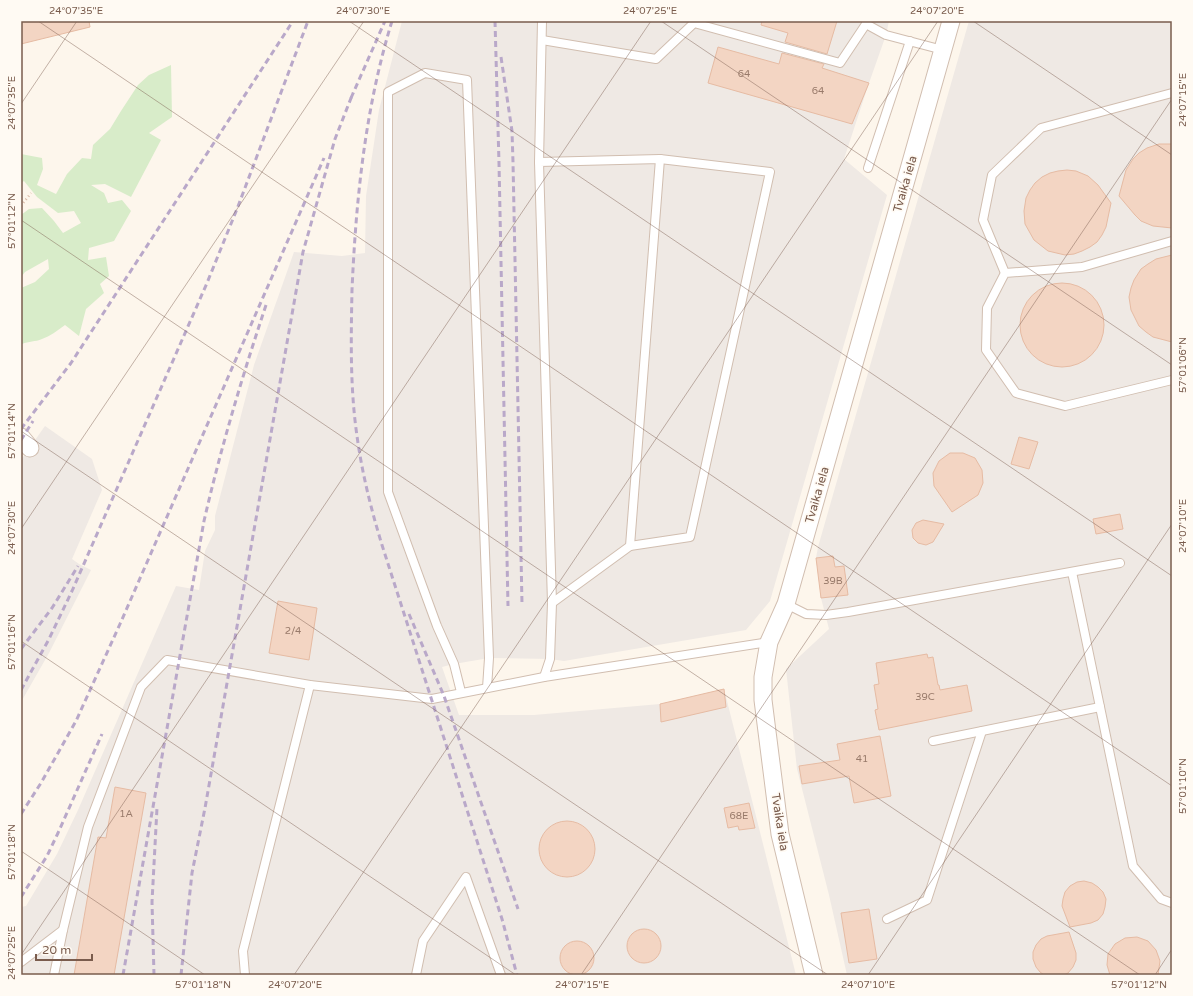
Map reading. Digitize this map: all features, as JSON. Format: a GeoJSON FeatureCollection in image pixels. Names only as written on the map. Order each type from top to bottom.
{"type":"FeatureCollection","features":[{"type":"Feature","properties":{"kind":"street","name":"Tvaika iela"},"geometry":{"type":"LineString","coordinates":[[814,975],[780,834],[763,700],[763,677],[769,642],[786,604],[951,21]]}},
{"type":"Feature","properties":{"kind":"lane"},"geometry":{"type":"LineString","coordinates":[[542,21],[539,162],[552,603],[550,659],[544,677]]}},
{"type":"Feature","properties":{"kind":"lane"},"geometry":{"type":"LineString","coordinates":[[542,40],[656,59],[694,23],[840,63],[866,23],[886,35],[942,50]]}},
{"type":"Feature","properties":{"kind":"lane"},"geometry":{"type":"LineString","coordinates":[[868,168],[910,41]]}},
{"type":"Feature","properties":{"kind":"lane"},"geometry":{"type":"LineString","coordinates":[[461,692],[454,664],[437,626],[388,492],[388,92],[425,73],[467,80],[489,658],[487,688]]}},
{"type":"Feature","properties":{"kind":"lane"},"geometry":{"type":"LineString","coordinates":[[1172,93],[1041,128],[992,175],[983,220],[1005,273],[987,308],[986,350],[1016,393],[1065,406],[1172,380]]}},
{"type":"Feature","properties":{"kind":"lane"},"geometry":{"type":"LineString","coordinates":[[539,162],[660,160],[770,172],[690,537],[630,546],[552,603]]}},
{"type":"Feature","properties":{"kind":"lane"},"geometry":{"type":"LineString","coordinates":[[630,546],[660,160]]}},
{"type":"Feature","properties":{"kind":"lane"},"geometry":{"type":"LineString","coordinates":[[1005,273],[1082,267],[1172,242]]}},
{"type":"Feature","properties":{"kind":"lane"},"geometry":{"type":"LineString","coordinates":[[786,604],[806,614],[826,615],[1120,563]]}},
{"type":"Feature","properties":{"kind":"lane"},"geometry":{"type":"LineString","coordinates":[[1072,572],[1134,866],[1162,899],[1172,903]]}},
{"type":"Feature","properties":{"kind":"lane"},"geometry":{"type":"LineString","coordinates":[[54,975],[63,930],[88,827],[141,686],[167,660],[310,685],[432,699],[461,692],[544,677],[769,642]]}},
{"type":"Feature","properties":{"kind":"lane"},"geometry":{"type":"LineString","coordinates":[[245,975],[243,951],[310,685]]}},
{"type":"Feature","properties":{"kind":"lane"},"geometry":{"type":"LineString","coordinates":[[933,741],[1100,707]]}},
{"type":"Feature","properties":{"kind":"lane"},"geometry":{"type":"LineString","coordinates":[[887,919],[928,900],[982,731]]}},
{"type":"Feature","properties":{"kind":"lane"},"geometry":{"type":"LineString","coordinates":[[416,975],[423,942],[466,878],[501,975]]}},
{"type":"Feature","properties":{"kind":"lane"},"geometry":{"type":"LineString","coordinates":[[21,962],[63,930]]}},
{"type":"Feature","properties":{"kind":"path"},"geometry":{"type":"LineString","coordinates":[[21,206],[31,193]]}},
{"type":"Feature","properties":{"kind":"shaded area"},"geometry":{"type":"Polygon","coordinates":[[[402,21],[889,21],[886,35],[844,159],[887,195],[770,601],[746,630],[564,661],[550,659],[489,658],[442,667],[459,715],[534,715],[660,704],[724,689],[796,975],[21,975],[21,907],[26,906],[57,854],[78,810],[176,586],[199,590],[205,551],[215,530],[215,516],[254,365],[294,252],[342,256],[365,253],[366,196],[379,110],[402,21]]]}},
{"type":"Feature","properties":{"kind":"shaded area"},"geometry":{"type":"Polygon","coordinates":[[[969,21],[1172,21],[1172,975],[847,975],[829,895],[797,769],[786,669],[829,629],[821,598],[816,558],[818,547],[969,21]]]}},
{"type":"Feature","properties":{"kind":"shaded area"},"geometry":{"type":"Polygon","coordinates":[[[45,426],[92,459],[102,490],[72,559],[91,570],[49,653],[21,702],[21,460],[45,426]]]}},
{"type":"Feature","properties":{"kind":"green space"},"geometry":{"type":"Polygon","coordinates":[[[171,65],[172,117],[149,133],[161,140],[131,197],[105,184],[91,185],[104,193],[108,203],[122,200],[131,211],[114,241],[89,248],[88,260],[106,257],[109,276],[100,284],[104,293],[86,309],[79,336],[65,325],[45,338],[22,344],[21,288],[35,282],[49,269],[48,259],[25,272],[21,277],[21,215],[29,209],[42,208],[63,233],[81,223],[74,211],[58,213],[37,197],[24,181],[21,183],[21,154],[42,158],[43,169],[37,185],[56,194],[67,174],[82,158],[91,159],[93,145],[110,129],[138,85],[149,75],[171,65]]]}},
{"type":"Feature","properties":{"kind":"building"},"geometry":{"type":"Polygon","coordinates":[[[21,21],[89,21],[90,27],[21,44],[21,21]]]}},
{"type":"Feature","properties":{"kind":"building"},"geometry":{"type":"Polygon","coordinates":[[[762,21],[837,21],[827,54],[785,42],[788,33],[761,25],[762,21]]]}},
{"type":"Feature","properties":{"kind":"building"},"geometry":{"type":"Polygon","coordinates":[[[718,47],[779,64],[782,53],[824,64],[822,68],[869,83],[852,124],[708,83],[718,47]]]}},
{"type":"Feature","properties":{"kind":"building"},"geometry":{"type":"Polygon","coordinates":[[[1159,144],[1172,144],[1172,228],[1153,226],[1141,221],[1119,196],[1126,170],[1133,159],[1147,148],[1159,144]]]}},
{"type":"Feature","properties":{"kind":"building"},"geometry":{"type":"Polygon","coordinates":[[[1067,170],[1076,171],[1088,176],[1098,185],[1111,203],[1106,227],[1097,242],[1082,251],[1065,255],[1048,251],[1034,240],[1025,224],[1024,211],[1026,198],[1035,183],[1050,173],[1067,170]]]}},
{"type":"Feature","properties":{"kind":"building"},"geometry":{"type":"Polygon","coordinates":[[[1172,255],[1172,342],[1153,337],[1139,326],[1131,310],[1129,297],[1134,280],[1141,269],[1156,259],[1172,255]]]}},
{"type":"Feature","properties":{"kind":"building"},"geometry":{"type":"Polygon","coordinates":[[[1062,283],[1078,286],[1092,295],[1101,309],[1104,325],[1101,341],[1092,355],[1078,364],[1062,367],[1046,364],[1032,355],[1023,341],[1020,325],[1023,309],[1032,295],[1046,286],[1062,283]]]}},
{"type":"Feature","properties":{"kind":"building"},"geometry":{"type":"Polygon","coordinates":[[[1019,437],[1038,442],[1029,469],[1011,464],[1019,437]]]}},
{"type":"Feature","properties":{"kind":"building"},"geometry":{"type":"Polygon","coordinates":[[[950,453],[963,453],[975,458],[982,470],[983,483],[978,495],[952,512],[934,486],[933,473],[939,461],[950,453]]]}},
{"type":"Feature","properties":{"kind":"building"},"geometry":{"type":"Polygon","coordinates":[[[1120,514],[1123,529],[1096,534],[1093,519],[1120,514]]]}},
{"type":"Feature","properties":{"kind":"building"},"geometry":{"type":"Polygon","coordinates":[[[923,520],[944,524],[933,542],[926,545],[918,543],[913,538],[912,530],[916,523],[923,520]]]}},
{"type":"Feature","properties":{"kind":"building"},"geometry":{"type":"Polygon","coordinates":[[[833,556],[835,567],[844,566],[848,595],[821,598],[816,558],[833,556]]]}},
{"type":"Feature","properties":{"kind":"building"},"geometry":{"type":"Polygon","coordinates":[[[278,601],[317,608],[309,660],[269,653],[278,601]]]}},
{"type":"Feature","properties":{"kind":"building"},"geometry":{"type":"Polygon","coordinates":[[[927,654],[928,658],[933,657],[940,690],[967,685],[972,711],[879,730],[875,710],[878,709],[874,685],[879,684],[876,663],[927,654]]]}},
{"type":"Feature","properties":{"kind":"building"},"geometry":{"type":"Polygon","coordinates":[[[724,689],[726,707],[661,722],[660,704],[724,689]]]}},
{"type":"Feature","properties":{"kind":"building"},"geometry":{"type":"Polygon","coordinates":[[[880,736],[891,796],[854,803],[849,776],[802,784],[799,766],[840,760],[837,744],[880,736]]]}},
{"type":"Feature","properties":{"kind":"building"},"geometry":{"type":"Polygon","coordinates":[[[115,787],[146,793],[114,975],[74,975],[98,837],[106,838],[115,787]]]}},
{"type":"Feature","properties":{"kind":"building"},"geometry":{"type":"Polygon","coordinates":[[[749,803],[755,828],[739,830],[738,826],[728,828],[724,808],[749,803]]]}},
{"type":"Feature","properties":{"kind":"building"},"geometry":{"type":"Polygon","coordinates":[[[567,821],[578,823],[587,829],[593,838],[595,849],[593,860],[587,869],[578,875],[567,877],[556,875],[547,869],[541,860],[539,849],[541,838],[547,829],[556,823],[567,821]]]}},
{"type":"Feature","properties":{"kind":"building"},"geometry":{"type":"Polygon","coordinates":[[[1084,881],[1092,883],[1103,892],[1106,899],[1103,914],[1098,920],[1091,923],[1070,927],[1062,906],[1065,892],[1070,886],[1077,882],[1084,881]]]}},
{"type":"Feature","properties":{"kind":"building"},"geometry":{"type":"Polygon","coordinates":[[[869,909],[877,959],[849,963],[841,913],[869,909]]]}},
{"type":"Feature","properties":{"kind":"building"},"geometry":{"type":"Polygon","coordinates":[[[641,929],[647,929],[656,934],[660,940],[660,952],[656,958],[647,963],[641,963],[632,958],[627,949],[627,943],[632,934],[641,929]]]}},
{"type":"Feature","properties":{"kind":"building"},"geometry":{"type":"Polygon","coordinates":[[[1069,932],[1076,953],[1076,960],[1073,967],[1064,975],[1044,975],[1036,967],[1033,959],[1033,952],[1036,945],[1041,939],[1047,936],[1069,932]]]}},
{"type":"Feature","properties":{"kind":"building"},"geometry":{"type":"Polygon","coordinates":[[[1137,937],[1148,941],[1156,950],[1160,961],[1158,975],[1110,975],[1107,965],[1108,954],[1115,944],[1125,938],[1137,937]]]}},
{"type":"Feature","properties":{"kind":"building"},"geometry":{"type":"Polygon","coordinates":[[[574,941],[580,941],[589,946],[593,952],[593,964],[589,970],[580,975],[574,975],[565,970],[560,961],[560,955],[565,946],[574,941]]]}},
{"type":"Feature","properties":{"kind":"railway"},"geometry":{"type":"LineString","coordinates":[[21,429],[71,363],[293,21]]}},
{"type":"Feature","properties":{"kind":"railway"},"geometry":{"type":"LineString","coordinates":[[21,690],[49,639],[72,591],[207,283],[237,209],[308,21]]}},
{"type":"Feature","properties":{"kind":"railway"},"geometry":{"type":"LineString","coordinates":[[351,98],[385,21]]}},
{"type":"Feature","properties":{"kind":"railway"},"geometry":{"type":"LineString","coordinates":[[392,21],[375,87],[363,154],[356,222],[352,290],[351,345],[353,400],[357,436],[364,477],[378,531],[502,919],[517,975]]}},
{"type":"Feature","properties":{"kind":"railway"},"geometry":{"type":"LineString","coordinates":[[495,21],[508,606]]}},
{"type":"Feature","properties":{"kind":"railway"},"geometry":{"type":"LineString","coordinates":[[501,57],[512,131],[522,604]]}},
{"type":"Feature","properties":{"kind":"railway"},"geometry":{"type":"LineString","coordinates":[[181,975],[192,873],[205,808],[303,252],[335,139],[353,93]]}},
{"type":"Feature","properties":{"kind":"railway"},"geometry":{"type":"LineString","coordinates":[[21,814],[41,783],[76,721],[324,158]]}},
{"type":"Feature","properties":{"kind":"railway"},"geometry":{"type":"LineString","coordinates":[[123,975],[204,521],[233,411],[267,302]]}},
{"type":"Feature","properties":{"kind":"railway"},"geometry":{"type":"LineString","coordinates":[[21,440],[33,421]]}},
{"type":"Feature","properties":{"kind":"railway"},"geometry":{"type":"LineString","coordinates":[[21,649],[52,608],[78,566]]}},
{"type":"Feature","properties":{"kind":"railway"},"geometry":{"type":"LineString","coordinates":[[409,614],[444,696],[518,909]]}},
{"type":"Feature","properties":{"kind":"railway"},"geometry":{"type":"LineString","coordinates":[[21,897],[47,856],[102,734]]}},
{"type":"Feature","properties":{"kind":"railway"},"geometry":{"type":"LineString","coordinates":[[154,975],[152,902],[157,808]]}}]}
